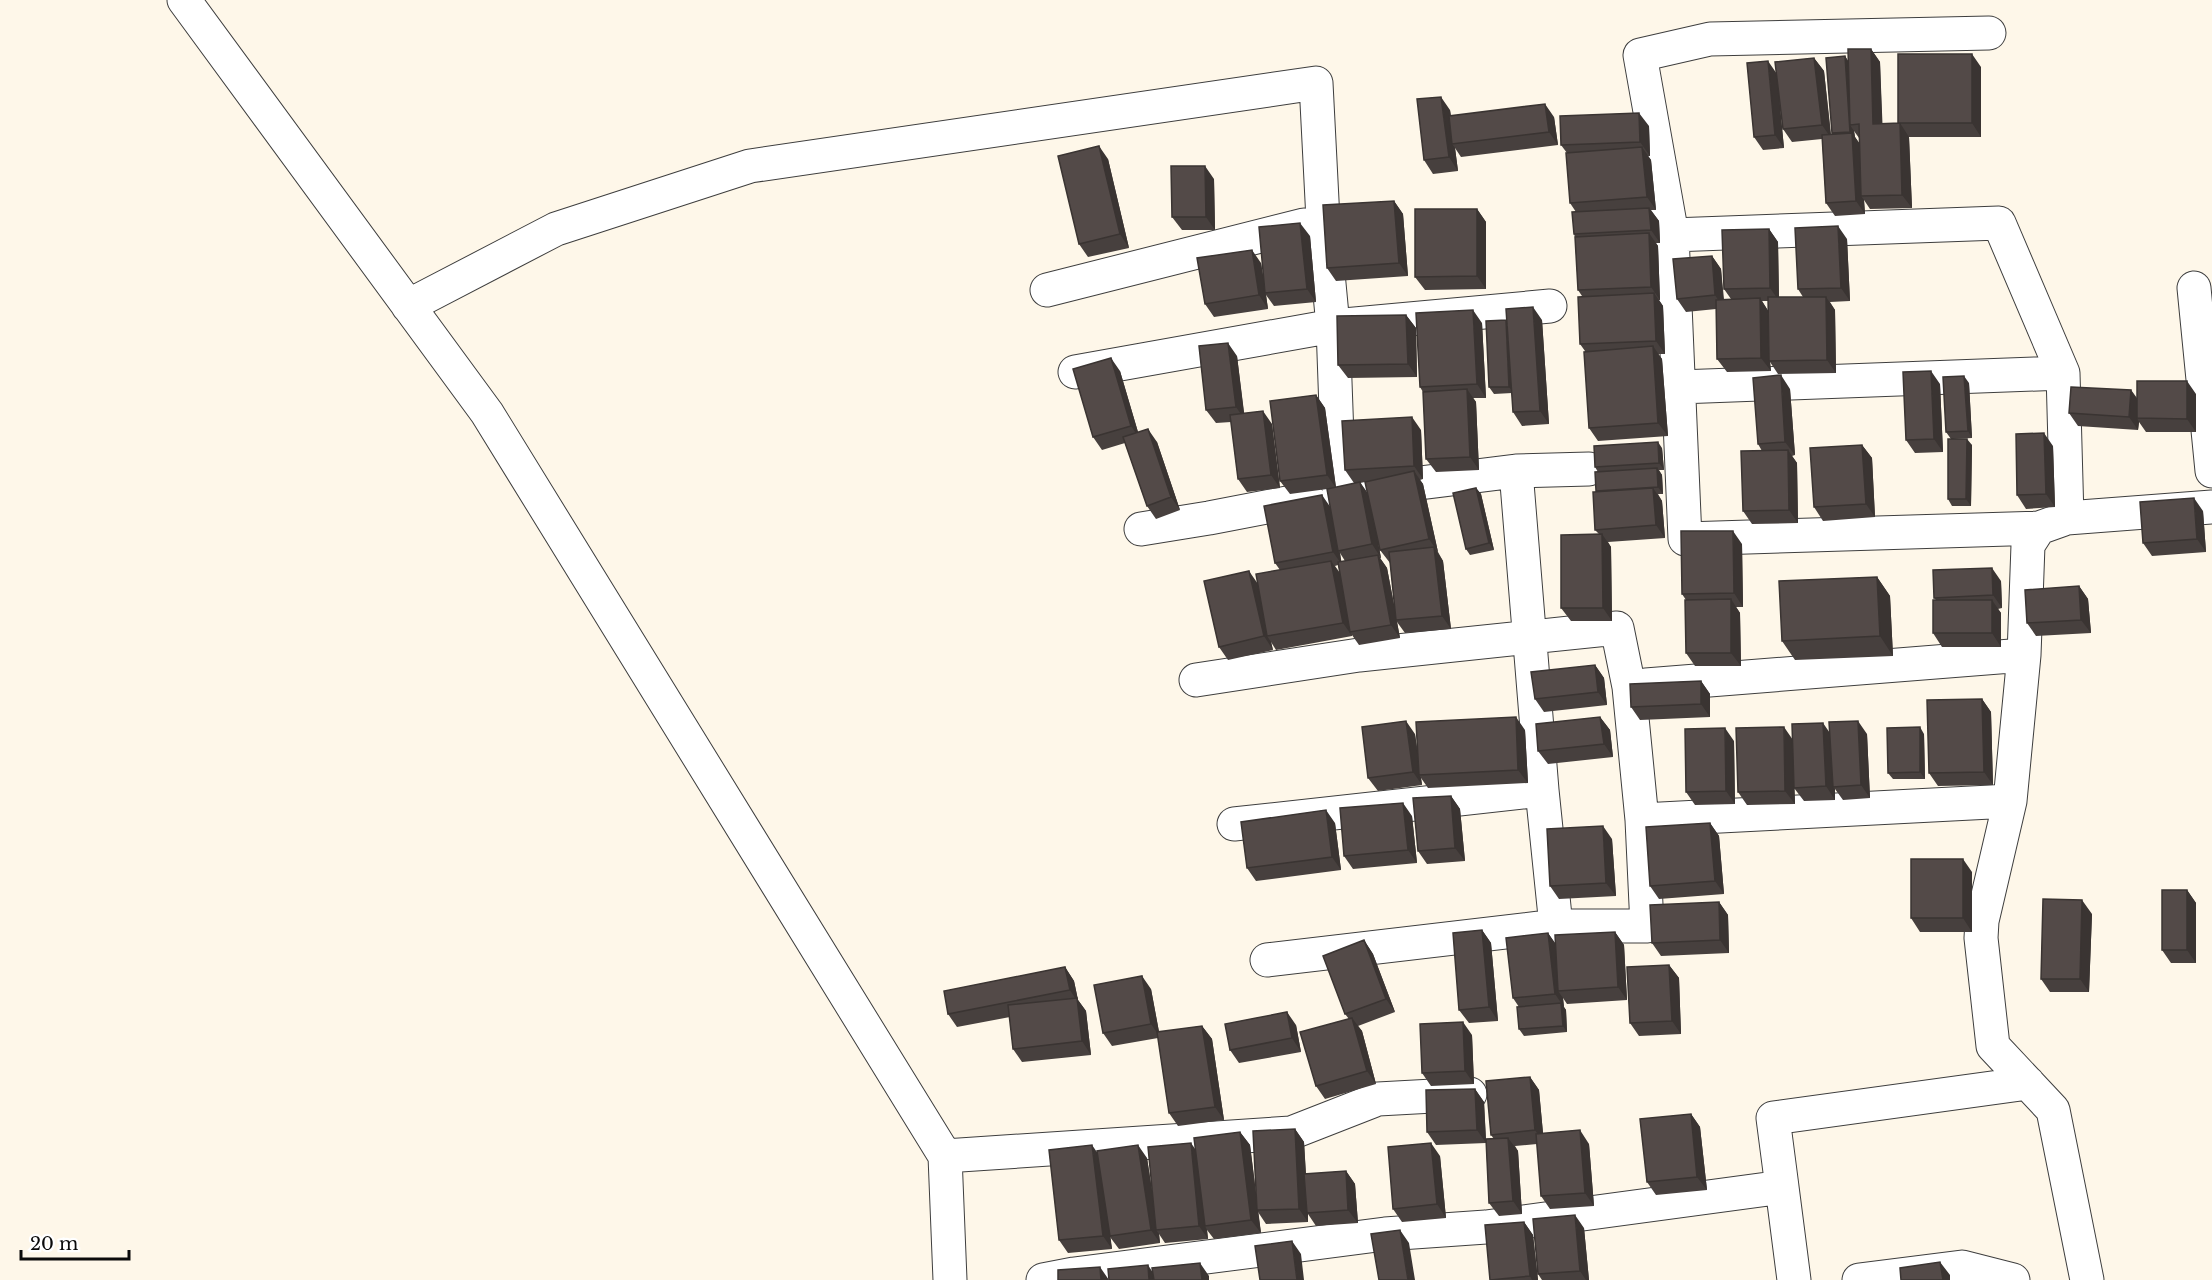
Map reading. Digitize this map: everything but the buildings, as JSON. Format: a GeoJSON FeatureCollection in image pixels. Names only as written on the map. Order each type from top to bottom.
{"type":"FeatureCollection","features":[{"type":"Feature","properties":{"kind":"street"},"geometry":{"type":"LineString","coordinates":[[184,0],[487,413],[945,1156],[950,1280]]}},
{"type":"Feature","properties":{"kind":"street"},"geometry":{"type":"LineString","coordinates":[[1989,33],[1710,39],[1640,55],[1672,235],[1685,538],[2053,523],[2212,507]]}},
{"type":"Feature","properties":{"kind":"street"},"geometry":{"type":"LineString","coordinates":[[408,306],[556,229],[750,166],[1316,83],[1323,220],[1333,326],[1339,492]]}},
{"type":"Feature","properties":{"kind":"street"},"geometry":{"type":"LineString","coordinates":[[1047,290],[1323,220]]}},
{"type":"Feature","properties":{"kind":"street"},"geometry":{"type":"LineString","coordinates":[[1672,235],[1999,223],[2063,373],[2053,523],[2028,545],[2024,655],[2010,801],[1982,921],[1981,938],[1993,1046],[2053,1110],[2087,1280]]}},
{"type":"Feature","properties":{"kind":"street"},"geometry":{"type":"LineString","coordinates":[[2194,288],[2212,471]]}},
{"type":"Feature","properties":{"kind":"street"},"geometry":{"type":"LineString","coordinates":[[1075,372],[1333,326],[1550,306]]}},
{"type":"Feature","properties":{"kind":"street"},"geometry":{"type":"LineString","coordinates":[[1679,387],[2063,373]]}},
{"type":"Feature","properties":{"kind":"street"},"geometry":{"type":"LineString","coordinates":[[1141,529],[1339,492],[1516,471],[1589,469]]}},
{"type":"Feature","properties":{"kind":"street"},"geometry":{"type":"LineString","coordinates":[[1516,471],[1542,790],[1556,926]]}},
{"type":"Feature","properties":{"kind":"street"},"geometry":{"type":"LineString","coordinates":[[1196,680],[1359,655],[1617,627],[1629,687],[1642,820],[1647,926],[1556,926],[1267,960]]}},
{"type":"Feature","properties":{"kind":"street"},"geometry":{"type":"LineString","coordinates":[[1629,687],[2024,655]]}},
{"type":"Feature","properties":{"kind":"street"},"geometry":{"type":"LineString","coordinates":[[1234,824],[1542,790]]}},
{"type":"Feature","properties":{"kind":"street"},"geometry":{"type":"LineString","coordinates":[[1642,820],[2010,801]]}},
{"type":"Feature","properties":{"kind":"street"},"geometry":{"type":"LineString","coordinates":[[1794,1280],[1773,1119],[2028,1083]]}},
{"type":"Feature","properties":{"kind":"street"},"geometry":{"type":"LineString","coordinates":[[945,1156],[1291,1133],[1378,1099],[1476,1094]]}},
{"type":"Feature","properties":{"kind":"street"},"geometry":{"type":"LineString","coordinates":[[1043,1280],[1074,1274],[1385,1234],[1486,1227],[1782,1186]]}},
{"type":"Feature","properties":{"kind":"street"},"geometry":{"type":"LineString","coordinates":[[1860,1280],[1962,1267],[2013,1280]]}}]}
